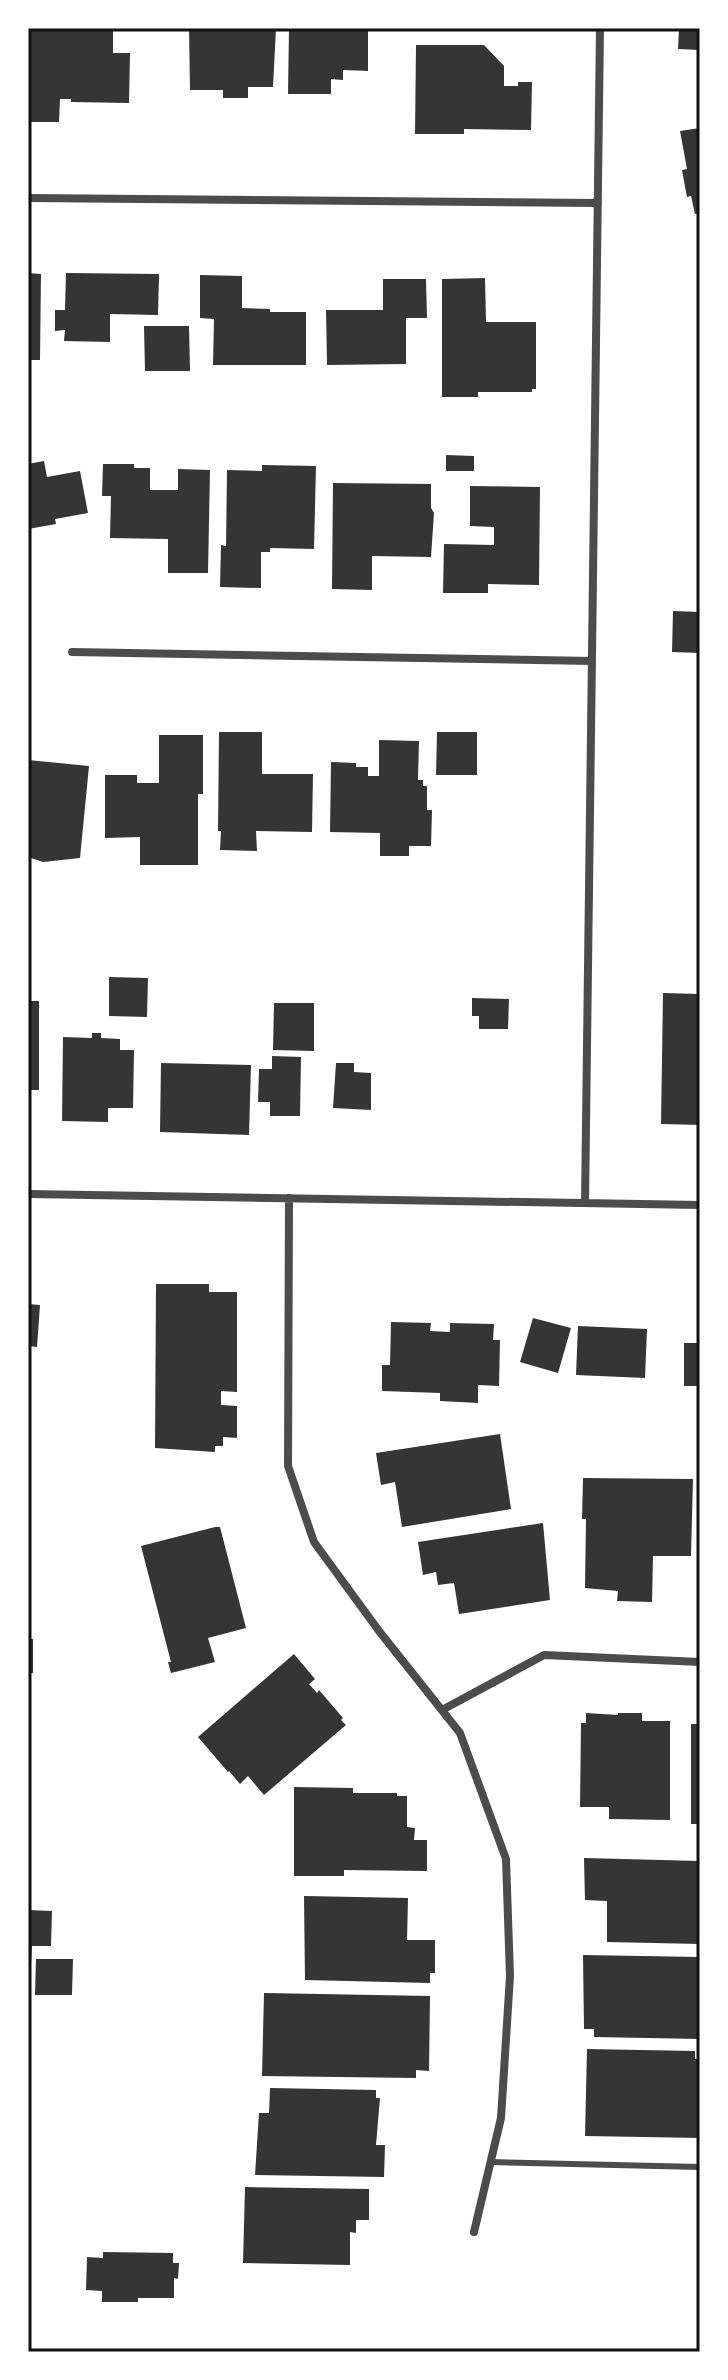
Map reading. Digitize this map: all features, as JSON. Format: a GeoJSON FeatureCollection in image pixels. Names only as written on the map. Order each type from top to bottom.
{"type":"FeatureCollection","features":[{"type":"Feature","properties":{"kind":"street"},"geometry":{"type":"LineString","coordinates":[[585,1203],[600,28]]}},
{"type":"Feature","properties":{"kind":"street"},"geometry":{"type":"LineString","coordinates":[[28,198],[598,203]]}},
{"type":"Feature","properties":{"kind":"street"},"geometry":{"type":"LineString","coordinates":[[72,652],[592,661]]}},
{"type":"Feature","properties":{"kind":"street"},"geometry":{"type":"LineString","coordinates":[[28,1194],[700,1205]]}},
{"type":"Feature","properties":{"kind":"street"},"geometry":{"type":"LineString","coordinates":[[289,1198],[288,1466],[314,1542],[379,1631],[460,1733],[506,1859],[510,1976],[501,2118],[474,2232]]}},
{"type":"Feature","properties":{"kind":"street"},"geometry":{"type":"LineString","coordinates":[[442,1710],[544,1655],[700,1662]]}},
{"type":"Feature","properties":{"kind":"lane"},"geometry":{"type":"LineString","coordinates":[[491,2162],[700,2167]]}},
{"type":"Feature","properties":{"kind":"building"},"geometry":{"type":"Polygon","coordinates":[[[28,28],[113,29],[113,53],[130,53],[129,103],[60,99],[59,122],[28,122],[28,28]]]}},
{"type":"Feature","properties":{"kind":"building"},"geometry":{"type":"Polygon","coordinates":[[[189,28],[276,28],[273,87],[248,87],[248,98],[223,98],[223,90],[190,90],[189,28]]]}},
{"type":"Feature","properties":{"kind":"building"},"geometry":{"type":"Polygon","coordinates":[[[289,28],[368,28],[368,71],[343,70],[343,80],[331,79],[331,94],[288,94],[289,28]]]}},
{"type":"Feature","properties":{"kind":"building"},"geometry":{"type":"Polygon","coordinates":[[[679,28],[700,28],[700,50],[678,49],[679,28]]]}},
{"type":"Feature","properties":{"kind":"building"},"geometry":{"type":"Polygon","coordinates":[[[416,45],[484,45],[504,66],[504,86],[532,82],[531,130],[464,129],[464,134],[415,134],[416,45]]]}},
{"type":"Feature","properties":{"kind":"building"},"geometry":{"type":"Polygon","coordinates":[[[700,128],[700,213],[695,214],[691,196],[687,197],[682,170],[687,169],[680,131],[700,128]]]}},
{"type":"Feature","properties":{"kind":"building"},"geometry":{"type":"Polygon","coordinates":[[[28,273],[41,274],[40,360],[28,360],[28,273]]]}},
{"type":"Feature","properties":{"kind":"building"},"geometry":{"type":"Polygon","coordinates":[[[66,273],[159,274],[158,315],[110,314],[110,342],[64,341],[65,330],[55,331],[55,310],[65,310],[66,273]]]}},
{"type":"Feature","properties":{"kind":"building"},"geometry":{"type":"Polygon","coordinates":[[[200,275],[242,276],[242,308],[306,312],[306,365],[213,365],[214,319],[200,318],[200,275]]]}},
{"type":"Feature","properties":{"kind":"building"},"geometry":{"type":"Polygon","coordinates":[[[485,278],[486,322],[536,322],[536,389],[532,392],[478,392],[478,397],[442,397],[442,279],[485,278]]]}},
{"type":"Feature","properties":{"kind":"building"},"geometry":{"type":"Polygon","coordinates":[[[383,279],[426,279],[427,318],[406,318],[406,364],[327,365],[326,310],[383,310],[383,279]]]}},
{"type":"Feature","properties":{"kind":"building"},"geometry":{"type":"Polygon","coordinates":[[[144,326],[189,326],[190,371],[145,371],[144,326]]]}},
{"type":"Feature","properties":{"kind":"building"},"geometry":{"type":"Polygon","coordinates":[[[446,455],[474,456],[474,471],[446,471],[446,455]]]}},
{"type":"Feature","properties":{"kind":"building"},"geometry":{"type":"Polygon","coordinates":[[[44,461],[47,477],[80,471],[88,513],[55,519],[56,524],[28,529],[28,464],[44,461]]]}},
{"type":"Feature","properties":{"kind":"building"},"geometry":{"type":"Polygon","coordinates":[[[103,464],[134,464],[134,468],[150,468],[150,490],[178,490],[178,469],[210,470],[208,573],[168,573],[168,539],[110,538],[111,496],[102,496],[103,464]]]}},
{"type":"Feature","properties":{"kind":"building"},"geometry":{"type":"Polygon","coordinates":[[[262,465],[316,466],[314,549],[270,548],[270,552],[261,552],[261,588],[220,587],[221,545],[226,546],[227,470],[262,471],[262,465]]]}},
{"type":"Feature","properties":{"kind":"building"},"geometry":{"type":"Polygon","coordinates":[[[333,483],[431,484],[431,508],[434,513],[431,557],[372,556],[372,590],[332,589],[333,483]]]}},
{"type":"Feature","properties":{"kind":"building"},"geometry":{"type":"Polygon","coordinates":[[[470,486],[540,487],[539,585],[488,584],[488,593],[443,593],[444,544],[494,545],[494,527],[470,526],[470,486]]]}},
{"type":"Feature","properties":{"kind":"building"},"geometry":{"type":"Polygon","coordinates":[[[673,611],[700,612],[700,653],[672,652],[673,611]]]}},
{"type":"Feature","properties":{"kind":"building"},"geometry":{"type":"Polygon","coordinates":[[[219,732],[262,732],[262,774],[313,774],[312,832],[256,831],[257,851],[220,850],[219,732]]]}},
{"type":"Feature","properties":{"kind":"building"},"geometry":{"type":"Polygon","coordinates":[[[437,732],[477,732],[477,775],[436,775],[437,732]]]}},
{"type":"Feature","properties":{"kind":"building"},"geometry":{"type":"Polygon","coordinates":[[[159,735],[203,735],[203,794],[198,794],[198,865],[140,865],[140,837],[105,838],[105,775],[137,775],[137,783],[159,783],[159,735]]]}},
{"type":"Feature","properties":{"kind":"building"},"geometry":{"type":"Polygon","coordinates":[[[379,740],[419,741],[418,780],[423,780],[423,786],[427,786],[427,810],[432,810],[431,846],[409,846],[409,856],[380,856],[380,833],[330,832],[331,762],[356,763],[356,767],[368,767],[368,776],[379,776],[379,740]]]}},
{"type":"Feature","properties":{"kind":"building"},"geometry":{"type":"Polygon","coordinates":[[[28,760],[89,766],[80,858],[43,862],[28,857],[28,760]]]}},
{"type":"Feature","properties":{"kind":"building"},"geometry":{"type":"Polygon","coordinates":[[[109,977],[148,978],[147,1017],[109,1016],[109,977]]]}},
{"type":"Feature","properties":{"kind":"building"},"geometry":{"type":"Polygon","coordinates":[[[663,993],[700,994],[700,1125],[661,1124],[663,993]]]}},
{"type":"Feature","properties":{"kind":"building"},"geometry":{"type":"Polygon","coordinates":[[[472,998],[509,999],[508,1029],[479,1029],[479,1016],[472,1016],[472,998]]]}},
{"type":"Feature","properties":{"kind":"building"},"geometry":{"type":"Polygon","coordinates":[[[28,1001],[39,1001],[39,1090],[28,1090],[28,1001]]]}},
{"type":"Feature","properties":{"kind":"building"},"geometry":{"type":"Polygon","coordinates":[[[274,1003],[314,1003],[314,1051],[273,1050],[274,1003]]]}},
{"type":"Feature","properties":{"kind":"building"},"geometry":{"type":"Polygon","coordinates":[[[92,1033],[101,1033],[101,1038],[120,1039],[120,1050],[134,1050],[133,1108],[108,1108],[108,1122],[62,1121],[63,1037],[92,1038],[92,1033]]]}},
{"type":"Feature","properties":{"kind":"building"},"geometry":{"type":"Polygon","coordinates":[[[272,1056],[301,1057],[300,1116],[270,1116],[270,1102],[258,1102],[259,1069],[272,1069],[272,1056]]]}},
{"type":"Feature","properties":{"kind":"building"},"geometry":{"type":"Polygon","coordinates":[[[161,1063],[251,1065],[249,1135],[160,1132],[161,1063]]]}},
{"type":"Feature","properties":{"kind":"building"},"geometry":{"type":"Polygon","coordinates":[[[336,1063],[354,1063],[354,1072],[371,1073],[371,1110],[333,1108],[336,1063]]]}},
{"type":"Feature","properties":{"kind":"building"},"geometry":{"type":"Polygon","coordinates":[[[156,1284],[209,1284],[209,1292],[237,1292],[237,1392],[221,1391],[221,1405],[237,1406],[237,1438],[223,1437],[223,1446],[215,1446],[215,1452],[155,1448],[156,1284]]]}},
{"type":"Feature","properties":{"kind":"building"},"geometry":{"type":"Polygon","coordinates":[[[28,1304],[40,1305],[37,1347],[28,1346],[28,1304]]]}},
{"type":"Feature","properties":{"kind":"building"},"geometry":{"type":"Polygon","coordinates":[[[533,1318],[571,1328],[558,1373],[520,1362],[533,1318]]]}},
{"type":"Feature","properties":{"kind":"building"},"geometry":{"type":"Polygon","coordinates":[[[391,1322],[431,1323],[430,1331],[450,1332],[450,1323],[494,1324],[493,1340],[500,1340],[499,1386],[478,1385],[478,1403],[440,1401],[440,1393],[382,1391],[382,1365],[390,1365],[391,1322]]]}},
{"type":"Feature","properties":{"kind":"building"},"geometry":{"type":"Polygon","coordinates":[[[578,1326],[647,1329],[645,1378],[576,1375],[578,1326]]]}},
{"type":"Feature","properties":{"kind":"building"},"geometry":{"type":"Polygon","coordinates":[[[684,1343],[700,1343],[700,1386],[684,1386],[684,1343]]]}},
{"type":"Feature","properties":{"kind":"building"},"geometry":{"type":"Polygon","coordinates":[[[500,1434],[511,1509],[402,1527],[395,1482],[381,1485],[376,1453],[500,1434]]]}},
{"type":"Feature","properties":{"kind":"building"},"geometry":{"type":"Polygon","coordinates":[[[583,1478],[693,1479],[691,1556],[653,1556],[652,1602],[617,1601],[618,1591],[585,1588],[583,1478]]]}},
{"type":"Feature","properties":{"kind":"building"},"geometry":{"type":"Polygon","coordinates":[[[543,1523],[550,1600],[459,1614],[454,1583],[438,1585],[436,1572],[423,1575],[418,1542],[543,1523]]]}},
{"type":"Feature","properties":{"kind":"building"},"geometry":{"type":"Polygon","coordinates":[[[220,1527],[246,1628],[208,1638],[215,1662],[171,1673],[168,1662],[171,1662],[141,1546],[220,1527]]]}},
{"type":"Feature","properties":{"kind":"building"},"geometry":{"type":"Polygon","coordinates":[[[28,1549],[31,1549],[31,1582],[28,1582],[28,1549]]]}},
{"type":"Feature","properties":{"kind":"building"},"geometry":{"type":"Polygon","coordinates":[[[28,1639],[33,1639],[33,1673],[28,1673],[28,1639]]]}},
{"type":"Feature","properties":{"kind":"building"},"geometry":{"type":"Polygon","coordinates":[[[294,1654],[315,1679],[309,1684],[317,1693],[319,1690],[346,1725],[264,1795],[248,1776],[240,1784],[198,1737],[294,1654]]]}},
{"type":"Feature","properties":{"kind":"building"},"geometry":{"type":"Polygon","coordinates":[[[586,1713],[642,1713],[642,1721],[670,1721],[670,1820],[609,1819],[609,1807],[580,1807],[581,1723],[586,1723],[586,1713]]]}},
{"type":"Feature","properties":{"kind":"building"},"geometry":{"type":"Polygon","coordinates":[[[691,1724],[700,1724],[700,1824],[691,1824],[691,1724]]]}},
{"type":"Feature","properties":{"kind":"building"},"geometry":{"type":"Polygon","coordinates":[[[294,1787],[353,1788],[353,1793],[397,1793],[397,1796],[407,1796],[407,1827],[415,1828],[414,1840],[427,1840],[427,1871],[344,1870],[344,1876],[294,1876],[294,1787]]]}},
{"type":"Feature","properties":{"kind":"building"},"geometry":{"type":"Polygon","coordinates":[[[584,1858],[700,1861],[700,1944],[607,1942],[607,1901],[585,1900],[584,1858]]]}},
{"type":"Feature","properties":{"kind":"building"},"geometry":{"type":"Polygon","coordinates":[[[304,1896],[408,1898],[407,1940],[435,1940],[435,1973],[430,1973],[430,1983],[305,1980],[304,1896]]]}},
{"type":"Feature","properties":{"kind":"building"},"geometry":{"type":"Polygon","coordinates":[[[28,1910],[52,1911],[51,1946],[32,1946],[31,1963],[28,1963],[28,1910]]]}},
{"type":"Feature","properties":{"kind":"building"},"geometry":{"type":"Polygon","coordinates":[[[583,1955],[700,1957],[700,2039],[594,2037],[594,2029],[584,2029],[583,1955]]]}},
{"type":"Feature","properties":{"kind":"building"},"geometry":{"type":"Polygon","coordinates":[[[36,1959],[73,1959],[72,1995],[35,1995],[36,1959]]]}},
{"type":"Feature","properties":{"kind":"building"},"geometry":{"type":"Polygon","coordinates":[[[264,1993],[430,1996],[429,2071],[416,2070],[416,2078],[262,2076],[264,1993]]]}},
{"type":"Feature","properties":{"kind":"building"},"geometry":{"type":"Polygon","coordinates":[[[587,2049],[695,2051],[695,2059],[699,2059],[700,2138],[585,2136],[587,2049]]]}},
{"type":"Feature","properties":{"kind":"building"},"geometry":{"type":"Polygon","coordinates":[[[270,2088],[376,2090],[376,2098],[380,2098],[376,2145],[385,2145],[384,2177],[255,2175],[259,2113],[269,2113],[270,2088]]]}},
{"type":"Feature","properties":{"kind":"building"},"geometry":{"type":"Polygon","coordinates":[[[245,2187],[369,2189],[369,2220],[356,2220],[356,2233],[350,2232],[350,2265],[243,2263],[245,2187]]]}},
{"type":"Feature","properties":{"kind":"building"},"geometry":{"type":"Polygon","coordinates":[[[103,2252],[173,2253],[173,2263],[179,2263],[178,2279],[174,2278],[174,2298],[102,2302],[102,2291],[86,2290],[87,2257],[103,2258],[103,2252]]]}}]}
